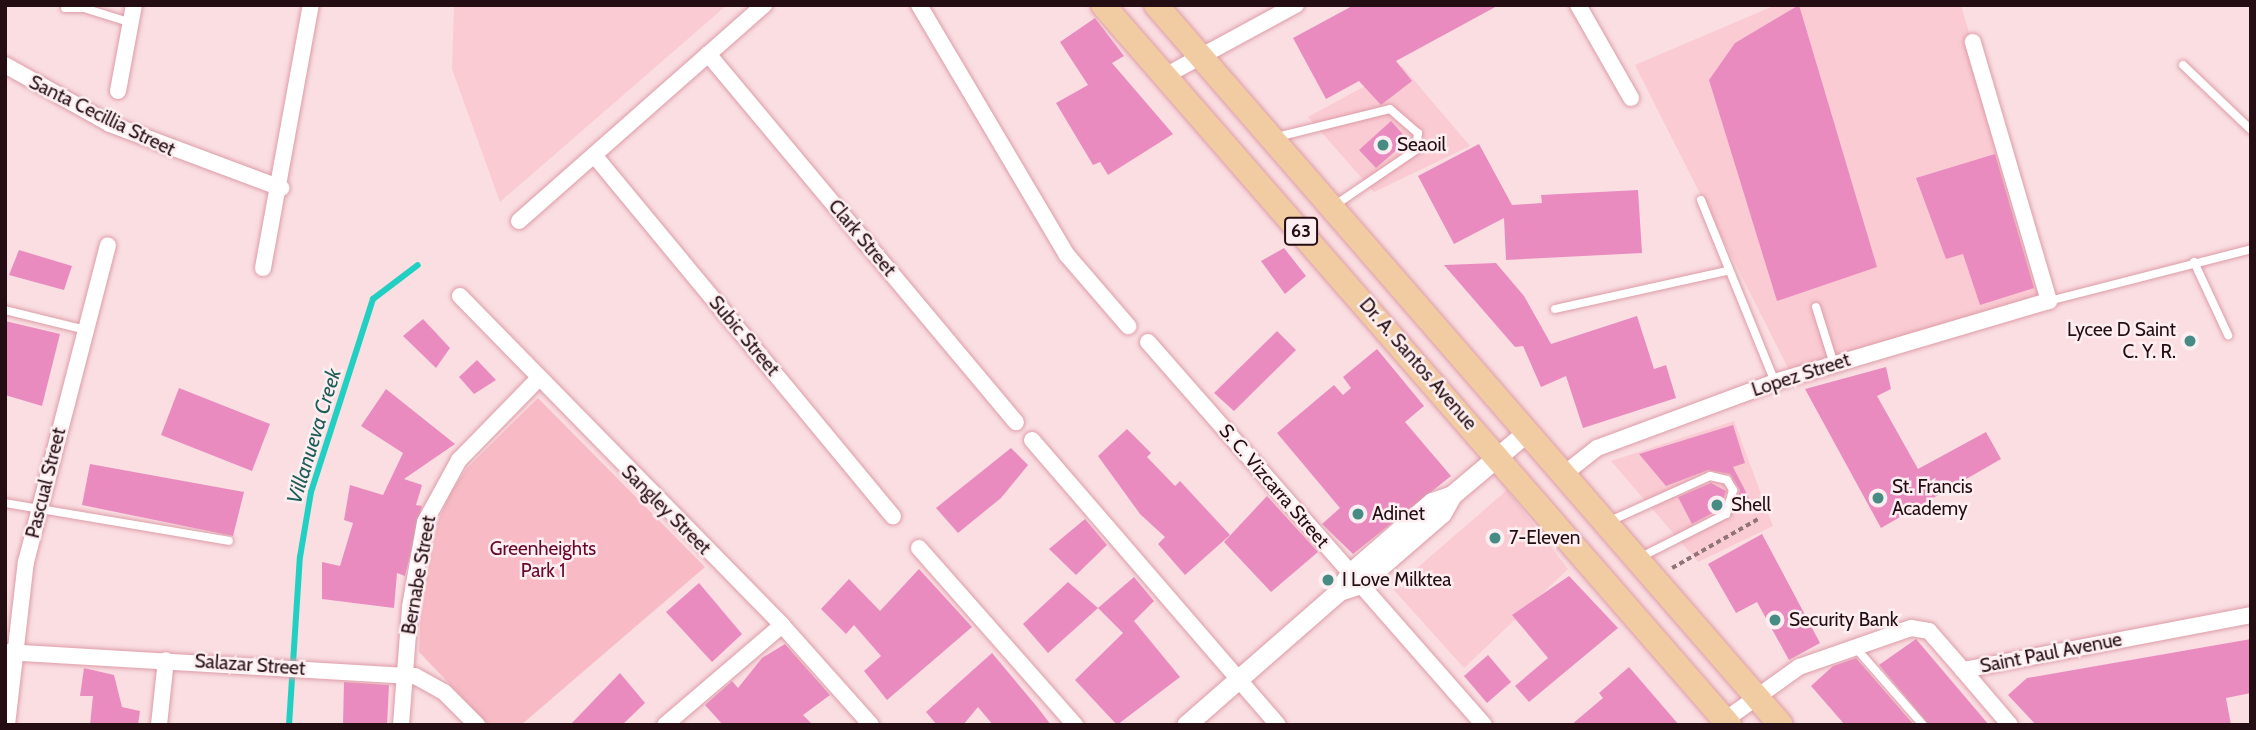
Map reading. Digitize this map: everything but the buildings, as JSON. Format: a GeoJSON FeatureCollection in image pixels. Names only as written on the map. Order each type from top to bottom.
{"type":"FeatureCollection","features":[{"type":"Feature","properties":{"kind":"main road","name":"Dr. A. Santos Avenue"},"geometry":{"type":"LineString","coordinates":[[1103,5],[1727,722]]}},
{"type":"Feature","properties":{"kind":"main road","name":"Dr. A. Santos Avenue"},"geometry":{"type":"LineString","coordinates":[[1156,5],[1639,558],[1781,725]]}},
{"type":"Feature","properties":{"kind":"street"},"geometry":{"type":"LineString","coordinates":[[118,91],[134,5]]}},
{"type":"Feature","properties":{"kind":"street"},"geometry":{"type":"LineString","coordinates":[[263,268],[281,188],[312,5]]}},
{"type":"Feature","properties":{"kind":"street"},"geometry":{"type":"LineString","coordinates":[[519,221],[764,5]]}},
{"type":"Feature","properties":{"kind":"street"},"geometry":{"type":"LineString","coordinates":[[919,5],[1068,255],[1128,326]]}},
{"type":"Feature","properties":{"kind":"street"},"geometry":{"type":"LineString","coordinates":[[1165,76],[1296,5]]}},
{"type":"Feature","properties":{"kind":"street"},"geometry":{"type":"LineString","coordinates":[[1578,5],[1631,99]]}},
{"type":"Feature","properties":{"kind":"street"},"geometry":{"type":"LineString","coordinates":[[1973,42],[2049,301]]}},
{"type":"Feature","properties":{"kind":"street","name":"Clark Street"},"geometry":{"type":"LineString","coordinates":[[708,54],[1016,422]]}},
{"type":"Feature","properties":{"kind":"street","name":"Santa Cecillia Street"},"geometry":{"type":"LineString","coordinates":[[5,65],[110,124],[281,188]]}},
{"type":"Feature","properties":{"kind":"street","name":"Subic Street"},"geometry":{"type":"LineString","coordinates":[[594,155],[893,516]]}},
{"type":"Feature","properties":{"kind":"street","name":"Pascual Street"},"geometry":{"type":"LineString","coordinates":[[7,725],[9,652],[40,508],[108,246]]}},
{"type":"Feature","properties":{"kind":"street","name":"Sangley Street"},"geometry":{"type":"LineString","coordinates":[[460,296],[537,380],[782,625],[871,725]]}},
{"type":"Feature","properties":{"kind":"street","name":"Lopez Street"},"geometry":{"type":"LineString","coordinates":[[1564,474],[1597,448],[1775,382],[2049,301]]}},
{"type":"Feature","properties":{"kind":"street","name":"S. C. Vizcarra Street"},"geometry":{"type":"LineString","coordinates":[[1148,342],[1484,725]]}},
{"type":"Feature","properties":{"kind":"street","name":"Bernabe Street"},"geometry":{"type":"LineString","coordinates":[[401,725],[423,534],[440,489],[459,460],[537,380]]}},
{"type":"Feature","properties":{"kind":"street"},"geometry":{"type":"LineString","coordinates":[[1186,725],[1355,578],[1442,513],[1452,495],[1528,431]]}},
{"type":"Feature","properties":{"kind":"street"},"geometry":{"type":"LineString","coordinates":[[1032,440],[1278,725]]}},
{"type":"Feature","properties":{"kind":"street"},"geometry":{"type":"LineString","coordinates":[[919,548],[1075,725]]}},
{"type":"Feature","properties":{"kind":"street","name":"Saint Paul Avenue"},"geometry":{"type":"LineString","coordinates":[[1727,722],[1756,695],[1799,667],[1853,645],[1920,627],[1963,670],[2251,615]]}},
{"type":"Feature","properties":{"kind":"street"},"geometry":{"type":"LineString","coordinates":[[665,725],[782,625]]}},
{"type":"Feature","properties":{"kind":"street","name":"Salazar Street"},"geometry":{"type":"LineString","coordinates":[[9,652],[405,676],[428,681],[477,725]]}},
{"type":"Feature","properties":{"kind":"street"},"geometry":{"type":"LineString","coordinates":[[159,725],[166,660]]}},
{"type":"Feature","properties":{"kind":"street"},"geometry":{"type":"LineString","coordinates":[[1963,670],[2010,725]]}},
{"type":"Feature","properties":{"kind":"lane"},"geometry":{"type":"LineString","coordinates":[[65,8],[90,9],[132,23]]}},
{"type":"Feature","properties":{"kind":"lane"},"geometry":{"type":"LineString","coordinates":[[2183,65],[2251,130]]}},
{"type":"Feature","properties":{"kind":"lane"},"geometry":{"type":"LineString","coordinates":[[1272,138],[1391,109],[1418,133],[1416,150],[1332,207]]}},
{"type":"Feature","properties":{"kind":"lane"},"geometry":{"type":"LineString","coordinates":[[1701,200],[1727,271],[1775,382]]}},
{"type":"Feature","properties":{"kind":"lane"},"geometry":{"type":"LineString","coordinates":[[2049,301],[2251,249]]}},
{"type":"Feature","properties":{"kind":"lane"},"geometry":{"type":"LineString","coordinates":[[2194,262],[2228,335]]}},
{"type":"Feature","properties":{"kind":"lane"},"geometry":{"type":"LineString","coordinates":[[1555,309],[1727,271]]}},
{"type":"Feature","properties":{"kind":"lane"},"geometry":{"type":"LineString","coordinates":[[1816,307],[1834,364]]}},
{"type":"Feature","properties":{"kind":"lane"},"geometry":{"type":"LineString","coordinates":[[5,310],[86,330]]}},
{"type":"Feature","properties":{"kind":"lane"},"geometry":{"type":"LineString","coordinates":[[1608,523],[1710,476],[1727,480],[1733,490],[1726,514],[1639,558]]}},
{"type":"Feature","properties":{"kind":"lane"},"geometry":{"type":"LineString","coordinates":[[5,503],[229,541]]}},
{"type":"Feature","properties":{"kind":"lane"},"geometry":{"type":"LineString","coordinates":[[1853,645],[1923,725]]}},
{"type":"Feature","properties":{"kind":"path"},"geometry":{"type":"LineString","coordinates":[[1654,577],[1760,518]]}},
{"type":"Feature","properties":{"kind":"shaded area"},"geometry":{"type":"Polygon","coordinates":[[[454,5],[727,5],[500,202],[452,69],[454,5]]]}},
{"type":"Feature","properties":{"kind":"shaded area"},"geometry":{"type":"Polygon","coordinates":[[[1776,5],[1961,5],[2045,296],[1790,372],[1635,65],[1776,5]]]}},
{"type":"Feature","properties":{"kind":"shaded area"},"geometry":{"type":"Polygon","coordinates":[[[1402,66],[1470,146],[1374,192],[1308,117],[1402,66]]]}},
{"type":"Feature","properties":{"kind":"shaded area"},"geometry":{"type":"Polygon","coordinates":[[[1734,421],[1773,526],[1698,562],[1611,461],[1734,421]]]}},
{"type":"Feature","properties":{"kind":"shaded area"},"geometry":{"type":"Polygon","coordinates":[[[1507,490],[1568,569],[1464,668],[1393,589],[1507,490]]]}},
{"type":"Feature","properties":{"kind":"green space","name":"Greenheights Park 1"},"geometry":{"type":"Polygon","coordinates":[[[538,398],[705,567],[521,725],[489,725],[419,652],[421,608],[437,524],[450,494],[467,468],[538,398]]]}},
{"type":"Feature","properties":{"kind":"waterway","name":"Villanueva Creek"},"geometry":{"type":"LineString","coordinates":[[289,725],[300,557],[311,492],[373,299],[418,265]]}},
{"type":"Feature","properties":{"kind":"place","name":"Seaoil"},"geometry":{"type":"Point","coordinates":[1383,145]}},
{"type":"Feature","properties":{"kind":"place","name":"Lycee D Saint C. Y. R."},"geometry":{"type":"Point","coordinates":[2190,341]}},
{"type":"Feature","properties":{"kind":"place","name":"St. Francis Academy"},"geometry":{"type":"Point","coordinates":[1878,498]}},
{"type":"Feature","properties":{"kind":"place","name":"Shell"},"geometry":{"type":"Point","coordinates":[1717,505]}},
{"type":"Feature","properties":{"kind":"place","name":"Adinet"},"geometry":{"type":"Point","coordinates":[1358,514]}},
{"type":"Feature","properties":{"kind":"place","name":"7-Eleven"},"geometry":{"type":"Point","coordinates":[1495,538]}},
{"type":"Feature","properties":{"kind":"place","name":"I Love Milktea"},"geometry":{"type":"Point","coordinates":[1328,580]}},
{"type":"Feature","properties":{"kind":"place","name":"Security Bank"},"geometry":{"type":"Point","coordinates":[1775,620]}}]}
